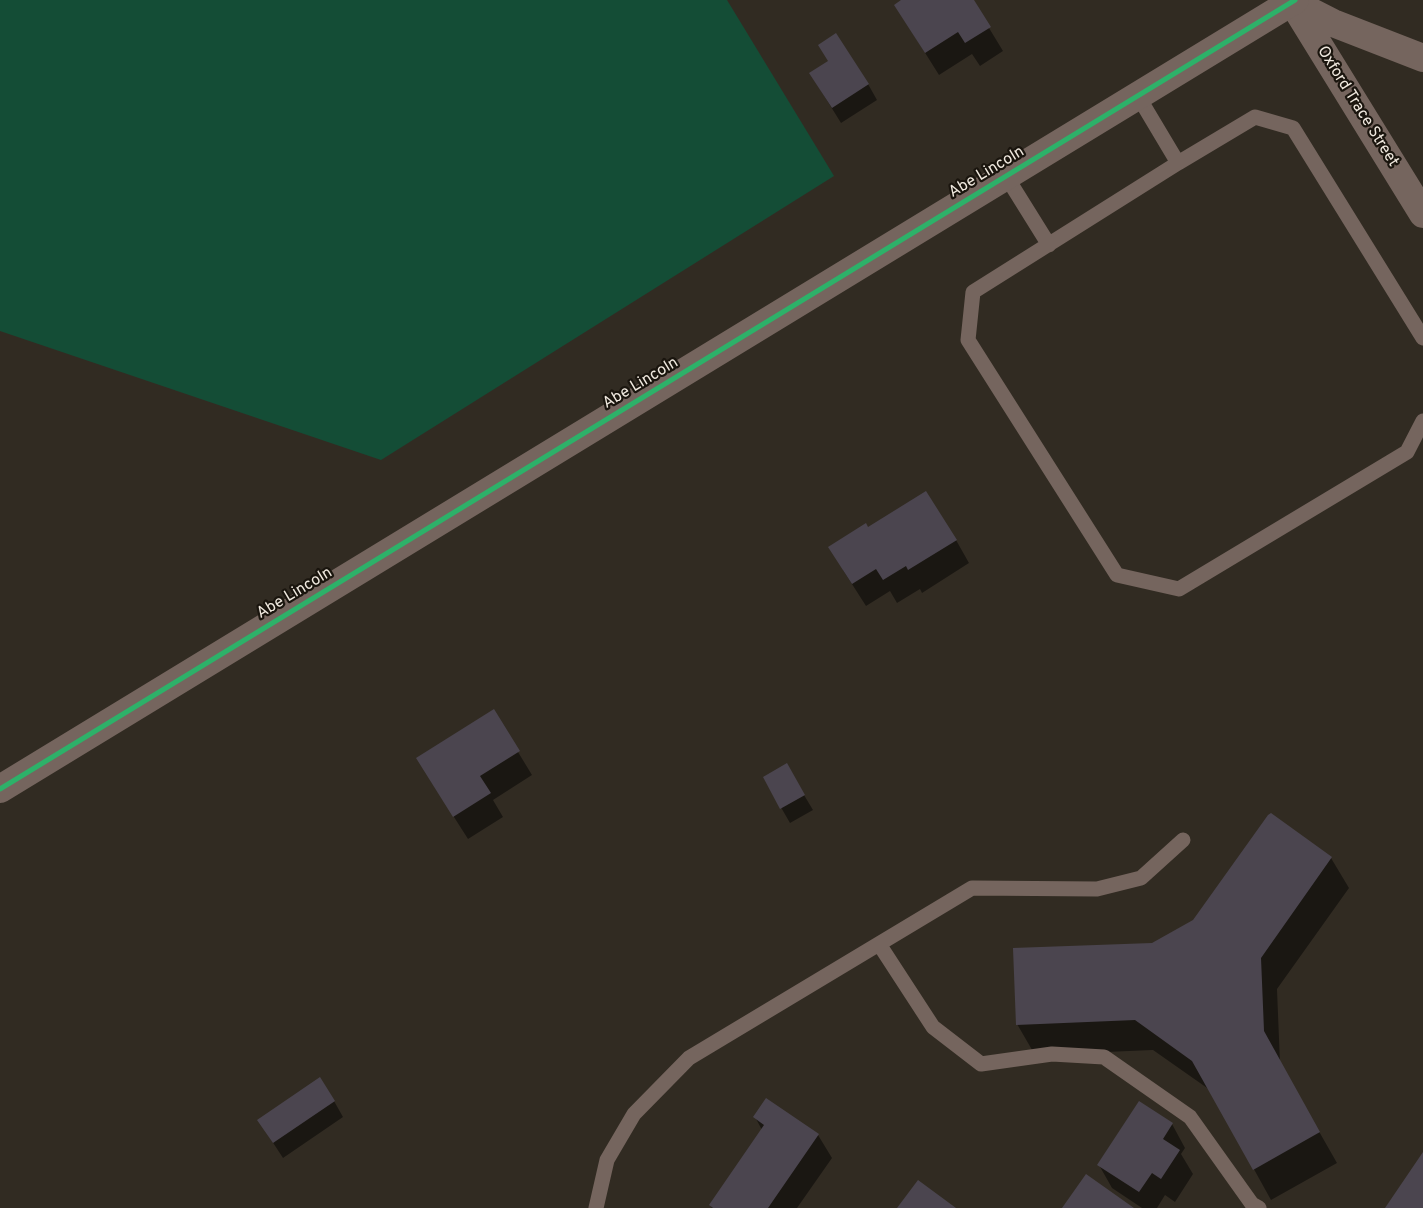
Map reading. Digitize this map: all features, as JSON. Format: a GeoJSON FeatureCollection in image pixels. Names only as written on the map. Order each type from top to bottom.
{"type":"FeatureCollection","features":[{"type":"Feature","properties":{"kind":"street"},"geometry":{"type":"LineString","coordinates":[[1293,1],[1333,23],[1423,58]]}},
{"type":"Feature","properties":{"kind":"street","name":"Abe Lincoln"},"geometry":{"type":"LineString","coordinates":[[0,789],[1293,1]]}},
{"type":"Feature","properties":{"kind":"street","name":"Oxford Trace Street"},"geometry":{"type":"LineString","coordinates":[[1293,1],[1423,214]]}},
{"type":"Feature","properties":{"kind":"lane"},"geometry":{"type":"LineString","coordinates":[[1138,96],[1178,164]]}},
{"type":"Feature","properties":{"kind":"lane"},"geometry":{"type":"LineString","coordinates":[[1423,338],[1293,128],[1255,117],[972,292],[968,340],[1117,575],[1179,589],[1407,452],[1423,421]]}},
{"type":"Feature","properties":{"kind":"lane"},"geometry":{"type":"LineString","coordinates":[[1006,176],[1049,245]]}},
{"type":"Feature","properties":{"kind":"lane"},"geometry":{"type":"LineString","coordinates":[[611,1208],[596,1204],[607,1160],[634,1114],[689,1058],[972,888],[1097,889],[1141,878],[1183,840]]}},
{"type":"Feature","properties":{"kind":"lane"},"geometry":{"type":"LineString","coordinates":[[878,944],[933,1027],[981,1064],[1052,1054],[1104,1057],[1190,1117],[1252,1204],[1259,1208]]}},
{"type":"Feature","properties":{"kind":"green space"},"geometry":{"type":"Polygon","coordinates":[[[0,0],[727,0],[834,176],[381,460],[0,331],[0,0]]]}},
{"type":"Feature","properties":{"kind":"building"},"geometry":{"type":"Polygon","coordinates":[[[901,0],[974,0],[991,27],[965,43],[958,32],[925,53],[894,5],[901,0]]]}},
{"type":"Feature","properties":{"kind":"building"},"geometry":{"type":"Polygon","coordinates":[[[836,33],[869,84],[832,108],[809,73],[828,61],[818,45],[836,33]]]}},
{"type":"Feature","properties":{"kind":"building"},"geometry":{"type":"Polygon","coordinates":[[[926,491],[957,540],[908,570],[906,566],[883,580],[876,569],[852,584],[828,547],[866,523],[868,527],[926,491]]]}},
{"type":"Feature","properties":{"kind":"building"},"geometry":{"type":"Polygon","coordinates":[[[494,709],[520,751],[480,776],[491,793],[453,817],[416,758],[494,709]]]}},
{"type":"Feature","properties":{"kind":"building"},"geometry":{"type":"Polygon","coordinates":[[[787,763],[805,795],[780,809],[763,777],[787,763]]]}},
{"type":"Feature","properties":{"kind":"building"},"geometry":{"type":"Polygon","coordinates":[[[1271,813],[1332,857],[1261,958],[1264,1031],[1320,1132],[1253,1170],[1192,1061],[1135,1020],[1016,1025],[1013,948],[1152,943],[1193,920],[1271,813]]]}},
{"type":"Feature","properties":{"kind":"building"},"geometry":{"type":"Polygon","coordinates":[[[320,1077],[335,1101],[273,1143],[257,1120],[320,1077]]]}},
{"type":"Feature","properties":{"kind":"building"},"geometry":{"type":"Polygon","coordinates":[[[766,1098],[819,1134],[768,1208],[713,1208],[709,1205],[764,1125],[753,1117],[766,1098]]]}},
{"type":"Feature","properties":{"kind":"building"},"geometry":{"type":"Polygon","coordinates":[[[1139,1101],[1173,1123],[1163,1139],[1180,1150],[1161,1179],[1152,1173],[1139,1192],[1097,1165],[1139,1101]]]}},
{"type":"Feature","properties":{"kind":"building"},"geometry":{"type":"Polygon","coordinates":[[[1423,1152],[1423,1208],[1385,1208],[1423,1152]]]}},
{"type":"Feature","properties":{"kind":"building"},"geometry":{"type":"Polygon","coordinates":[[[1086,1174],[1134,1208],[1062,1208],[1086,1174]]]}},
{"type":"Feature","properties":{"kind":"building"},"geometry":{"type":"Polygon","coordinates":[[[918,1180],[956,1208],[897,1208],[918,1180]]]}},
{"type":"Feature","properties":{"kind":"cycle path"},"geometry":{"type":"LineString","coordinates":[[0,789],[1295,0]]}}]}
